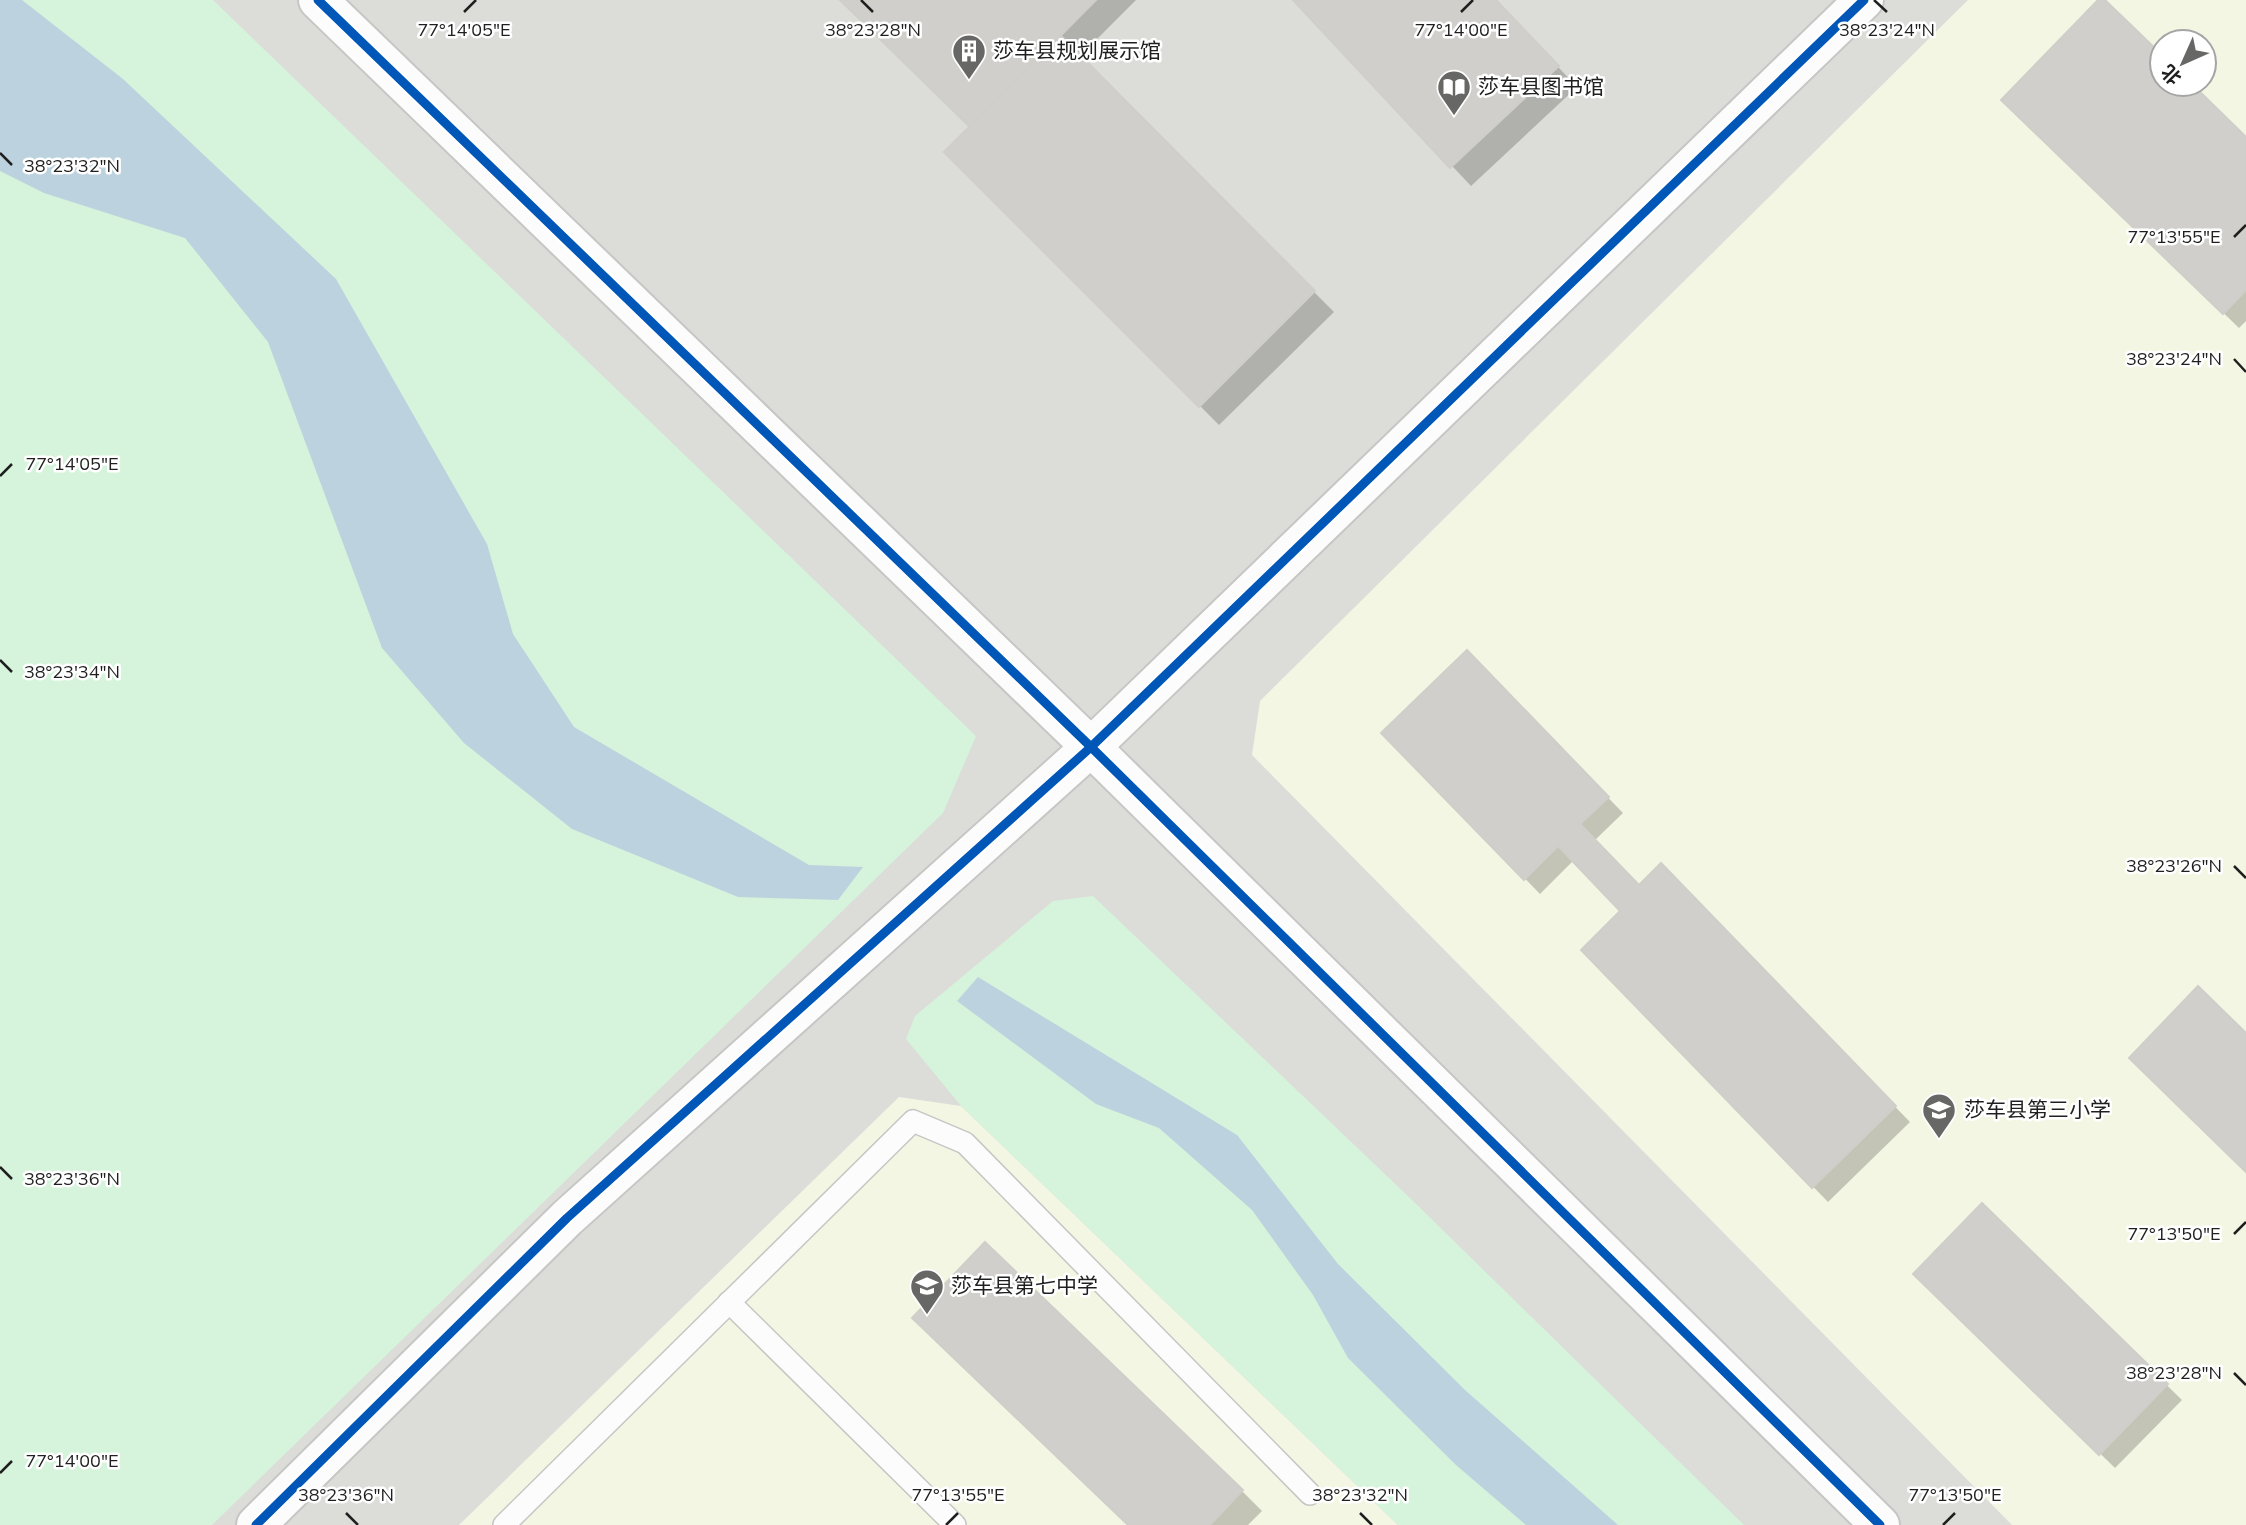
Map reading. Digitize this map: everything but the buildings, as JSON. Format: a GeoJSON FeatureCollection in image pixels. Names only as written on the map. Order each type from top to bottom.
{"type":"FeatureCollection","features":[{"type":"Feature","properties":{"kind":"street"},"geometry":{"type":"LineString","coordinates":[[318,0],[1091,747],[1880,1525]]}},
{"type":"Feature","properties":{"kind":"street"},"geometry":{"type":"LineString","coordinates":[[257,1525],[567,1218],[1091,747],[1864,0]]}},
{"type":"Feature","properties":{"kind":"lane"},"geometry":{"type":"LineString","coordinates":[[509,1523],[913,1121],[965,1143],[1310,1494]]}},
{"type":"Feature","properties":{"kind":"lane"},"geometry":{"type":"LineString","coordinates":[[729,1302],[955,1525]]}},
{"type":"Feature","properties":{"kind":"shaded area"},"geometry":{"type":"Polygon","coordinates":[[[0,0],[2246,0],[2246,1525],[0,1525],[0,0]]]}},
{"type":"Feature","properties":{"kind":"shaded area","name":"莎车县第三小学"},"geometry":{"type":"Polygon","coordinates":[[[1968,0],[2246,0],[2246,1525],[2012,1525],[1252,755],[1260,701],[1968,0]]]}},
{"type":"Feature","properties":{"kind":"shaded area","name":"莎车县第七中学"},"geometry":{"type":"Polygon","coordinates":[[[899,1097],[961,1106],[1398,1525],[459,1525],[899,1097]]]}},
{"type":"Feature","properties":{"kind":"green space"},"geometry":{"type":"Polygon","coordinates":[[[0,0],[213,0],[976,736],[943,813],[212,1525],[0,1525],[0,0]]]}},
{"type":"Feature","properties":{"kind":"green space"},"geometry":{"type":"Polygon","coordinates":[[[1093,896],[1410,1198],[1744,1525],[1398,1525],[961,1106],[906,1039],[915,1016],[1053,901],[1093,896]]]}},
{"type":"Feature","properties":{"kind":"water"},"geometry":{"type":"Polygon","coordinates":[[[0,0],[22,0],[123,79],[336,279],[487,544],[513,634],[574,727],[809,865],[863,867],[838,900],[738,897],[572,829],[464,743],[382,648],[268,342],[185,238],[44,193],[0,171],[0,0]]]}},
{"type":"Feature","properties":{"kind":"water"},"geometry":{"type":"Polygon","coordinates":[[[978,977],[1237,1135],[1338,1264],[1465,1390],[1618,1525],[1526,1525],[1456,1465],[1348,1358],[1313,1295],[1252,1210],[1159,1128],[1096,1104],[957,1001],[978,977]]]}},
{"type":"Feature","properties":{"kind":"cycle path"},"geometry":{"type":"LineString","coordinates":[[318,0],[1091,747],[1880,1525]]}},
{"type":"Feature","properties":{"kind":"cycle path"},"geometry":{"type":"LineString","coordinates":[[256,1525],[567,1218],[1091,747],[1864,0]]}},
{"type":"Feature","properties":{"kind":"place","name":"莎车县规划展示馆"},"geometry":{"type":"Point","coordinates":[969,81]}},
{"type":"Feature","properties":{"kind":"place","name":"莎车县图书馆"},"geometry":{"type":"Point","coordinates":[1454,117]}},
{"type":"Feature","properties":{"kind":"place","name":"莎车县第三小学"},"geometry":{"type":"Point","coordinates":[1939,1140]}},
{"type":"Feature","properties":{"kind":"place","name":"莎车县第七中学"},"geometry":{"type":"Point","coordinates":[927,1316]}}]}
